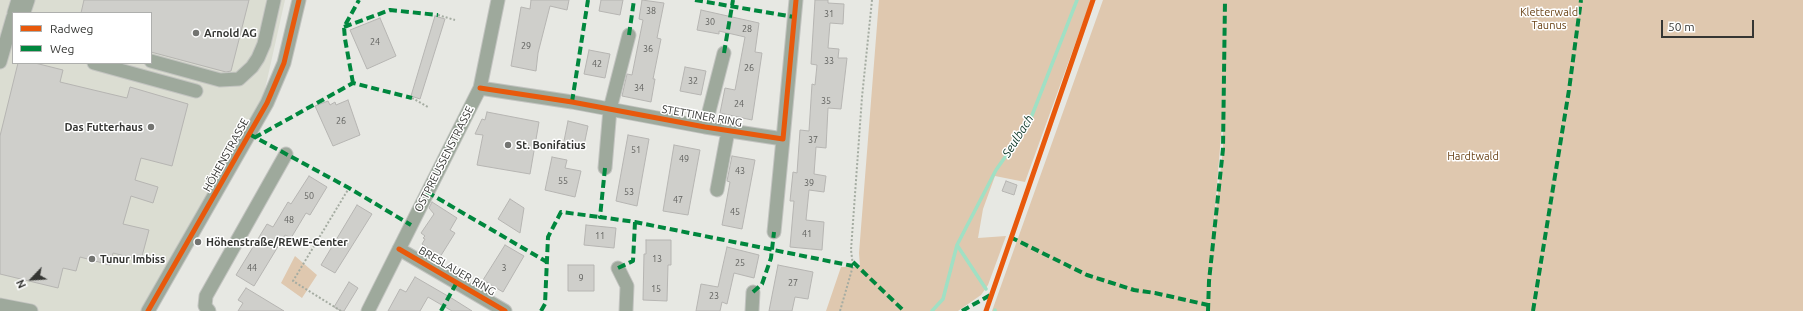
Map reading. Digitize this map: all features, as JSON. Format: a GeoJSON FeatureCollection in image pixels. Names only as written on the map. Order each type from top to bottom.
{"type":"FeatureCollection","features":[{"type":"Feature","properties":{"kind":"street"},"geometry":{"type":"LineString","coordinates":[[18,11],[28,0]]}},
{"type":"Feature","properties":{"kind":"street"},"geometry":{"type":"LineString","coordinates":[[152,61],[220,80],[239,79],[252,67],[258,58],[264,44],[274,0]]}},
{"type":"Feature","properties":{"kind":"street","name":"HÖHENSTRASSE"},"geometry":{"type":"LineString","coordinates":[[148,311],[266,102],[284,62],[299,0]]}},
{"type":"Feature","properties":{"kind":"street","name":"OSTPREUSSENSTRASSE"},"geometry":{"type":"LineString","coordinates":[[368,311],[480,88],[498,0]]}},
{"type":"Feature","properties":{"kind":"street"},"geometry":{"type":"LineString","coordinates":[[774,232],[796,0]]}},
{"type":"Feature","properties":{"kind":"street"},"geometry":{"type":"LineString","coordinates":[[604,168],[610,109],[629,35]]}},
{"type":"Feature","properties":{"kind":"street"},"geometry":{"type":"LineString","coordinates":[[0,62],[10,39]]}},
{"type":"Feature","properties":{"kind":"street"},"geometry":{"type":"LineString","coordinates":[[705,127],[724,53]]}},
{"type":"Feature","properties":{"kind":"street"},"geometry":{"type":"LineString","coordinates":[[98,64],[196,91]]}},
{"type":"Feature","properties":{"kind":"street","name":"STETTINER RING"},"geometry":{"type":"LineString","coordinates":[[480,88],[610,109],[728,131],[783,139]]}},
{"type":"Feature","properties":{"kind":"street"},"geometry":{"type":"LineString","coordinates":[[717,190],[728,131]]}},
{"type":"Feature","properties":{"kind":"street"},"geometry":{"type":"LineString","coordinates":[[209,311],[205,306],[206,296],[286,154]]}},
{"type":"Feature","properties":{"kind":"street","name":"BRESLAUER RING"},"geometry":{"type":"LineString","coordinates":[[399,249],[505,311]]}},
{"type":"Feature","properties":{"kind":"street"},"geometry":{"type":"LineString","coordinates":[[618,268],[627,286],[626,311]]}},
{"type":"Feature","properties":{"kind":"street"},"geometry":{"type":"LineString","coordinates":[[752,311],[753,292]]}},
{"type":"Feature","properties":{"kind":"street"},"geometry":{"type":"LineString","coordinates":[[0,305],[31,311]]}},
{"type":"Feature","properties":{"kind":"path"},"geometry":{"type":"LineString","coordinates":[[840,311],[853,266],[851,250],[861,112],[872,0]]}},
{"type":"Feature","properties":{"kind":"path"},"geometry":{"type":"LineString","coordinates":[[438,15],[455,20]]}},
{"type":"Feature","properties":{"kind":"path"},"geometry":{"type":"LineString","coordinates":[[412,98],[428,107]]}},
{"type":"Feature","properties":{"kind":"path"},"geometry":{"type":"LineString","coordinates":[[341,311],[293,281],[349,188]]}},
{"type":"Feature","properties":{"kind":"shaded area"},"geometry":{"type":"Polygon","coordinates":[[[0,0],[285,0],[263,98],[141,311],[0,311],[0,0]]]}},
{"type":"Feature","properties":{"kind":"green space"},"geometry":{"type":"Polygon","coordinates":[[[879,0],[1091,0],[1025,182],[995,176],[983,209],[978,238],[1006,236],[988,285],[981,295],[958,311],[826,311],[841,267],[860,267],[859,253],[879,0]]]}},
{"type":"Feature","properties":{"kind":"green space","name":"Hardtwald"},"geometry":{"type":"Polygon","coordinates":[[[1103,0],[1803,0],[1803,311],[992,311],[1103,0]],[[1222,124],[1212,245],[1223,149],[1222,124]]]}},
{"type":"Feature","properties":{"kind":"green space"},"geometry":{"type":"Polygon","coordinates":[[[295,256],[317,275],[302,298],[281,283],[295,256]]]}},
{"type":"Feature","properties":{"kind":"building","name":"Arnold AG"},"geometry":{"type":"Polygon","coordinates":[[[84,0],[249,0],[231,71],[226,72],[152,52],[152,12],[81,12],[84,0]]]}},
{"type":"Feature","properties":{"kind":"building"},"geometry":{"type":"Polygon","coordinates":[[[531,0],[569,0],[567,10],[550,6],[538,53],[536,71],[511,66],[521,7],[530,9],[531,0]]]}},
{"type":"Feature","properties":{"kind":"building"},"geometry":{"type":"Polygon","coordinates":[[[601,0],[623,0],[620,15],[599,11],[601,0]]]}},
{"type":"Feature","properties":{"kind":"building"},"geometry":{"type":"Polygon","coordinates":[[[642,0],[664,3],[657,38],[661,39],[653,79],[655,79],[651,102],[622,96],[627,74],[632,75],[643,20],[639,19],[642,0]]]}},
{"type":"Feature","properties":{"kind":"building"},"geometry":{"type":"Polygon","coordinates":[[[815,0],[828,0],[828,3],[844,4],[843,24],[830,23],[828,48],[839,49],[838,58],[847,58],[841,109],[828,108],[826,148],[816,147],[814,174],[826,176],[824,192],[809,190],[806,220],[824,222],[822,250],[790,247],[794,201],[790,201],[793,172],[797,173],[800,130],[809,131],[812,84],[815,85],[817,65],[811,64],[815,0]]]}},
{"type":"Feature","properties":{"kind":"building"},"geometry":{"type":"Polygon","coordinates":[[[701,10],[759,23],[755,52],[762,53],[752,120],[720,113],[725,88],[735,90],[745,37],[719,31],[719,34],[697,30],[701,10]]]}},
{"type":"Feature","properties":{"kind":"building"},"geometry":{"type":"Polygon","coordinates":[[[435,16],[445,19],[420,99],[411,96],[435,16]]]}},
{"type":"Feature","properties":{"kind":"building"},"geometry":{"type":"Polygon","coordinates":[[[380,18],[396,56],[367,69],[350,30],[380,18]]]}},
{"type":"Feature","properties":{"kind":"building"},"geometry":{"type":"Polygon","coordinates":[[[589,50],[610,54],[605,78],[584,74],[589,50]]]}},
{"type":"Feature","properties":{"kind":"building"},"geometry":{"type":"Polygon","coordinates":[[[18,64],[39,64],[63,70],[60,82],[127,98],[130,87],[188,104],[172,166],[141,158],[135,180],[158,187],[153,203],[131,196],[123,224],[149,230],[141,260],[113,253],[110,265],[80,257],[76,271],[63,268],[58,288],[0,274],[0,136],[18,64]]]}},
{"type":"Feature","properties":{"kind":"building"},"geometry":{"type":"Polygon","coordinates":[[[685,67],[706,71],[701,95],[680,91],[685,67]]]}},
{"type":"Feature","properties":{"kind":"building"},"geometry":{"type":"Polygon","coordinates":[[[348,100],[360,135],[333,146],[315,106],[328,101],[330,105],[335,102],[336,105],[348,100]]]}},
{"type":"Feature","properties":{"kind":"building","name":"St. Bonifatius"},"geometry":{"type":"Polygon","coordinates":[[[487,112],[539,122],[530,174],[477,165],[483,135],[475,134],[482,119],[485,120],[487,112]]]}},
{"type":"Feature","properties":{"kind":"building"},"geometry":{"type":"Polygon","coordinates":[[[568,121],[588,126],[583,150],[563,146],[568,121]]]}},
{"type":"Feature","properties":{"kind":"building"},"geometry":{"type":"Polygon","coordinates":[[[628,135],[649,139],[637,206],[616,201],[628,135]]]}},
{"type":"Feature","properties":{"kind":"building"},"geometry":{"type":"Polygon","coordinates":[[[674,145],[700,150],[688,215],[663,211],[674,145]]]}},
{"type":"Feature","properties":{"kind":"building"},"geometry":{"type":"Polygon","coordinates":[[[732,156],[755,160],[742,229],[722,225],[730,182],[727,181],[732,156]]]}},
{"type":"Feature","properties":{"kind":"building"},"geometry":{"type":"Polygon","coordinates":[[[552,157],[567,160],[565,168],[581,171],[575,197],[545,190],[552,157]]]}},
{"type":"Feature","properties":{"kind":"building"},"geometry":{"type":"Polygon","coordinates":[[[309,176],[327,187],[310,215],[306,213],[291,238],[285,235],[254,286],[236,275],[267,224],[273,227],[288,202],[291,204],[309,176]]]}},
{"type":"Feature","properties":{"kind":"building"},"geometry":{"type":"Polygon","coordinates":[[[1006,181],[1017,185],[1014,195],[1002,191],[1006,181]]]}},
{"type":"Feature","properties":{"kind":"building"},"geometry":{"type":"Polygon","coordinates":[[[510,199],[524,208],[520,233],[498,219],[510,199]]]}},
{"type":"Feature","properties":{"kind":"building"},"geometry":{"type":"Polygon","coordinates":[[[432,202],[457,218],[450,230],[455,233],[440,257],[422,244],[425,236],[421,233],[434,214],[429,208],[432,202]]]}},
{"type":"Feature","properties":{"kind":"building"},"geometry":{"type":"Polygon","coordinates":[[[357,205],[372,214],[335,273],[321,265],[357,205]]]}},
{"type":"Feature","properties":{"kind":"building"},"geometry":{"type":"Polygon","coordinates":[[[586,225],[616,228],[614,248],[584,245],[586,225]]]}},
{"type":"Feature","properties":{"kind":"building"},"geometry":{"type":"Polygon","coordinates":[[[646,240],[671,240],[671,265],[668,265],[667,301],[643,300],[644,254],[646,254],[646,240]]]}},
{"type":"Feature","properties":{"kind":"building"},"geometry":{"type":"Polygon","coordinates":[[[505,245],[524,256],[503,292],[483,280],[505,245]]]}},
{"type":"Feature","properties":{"kind":"building"},"geometry":{"type":"Polygon","coordinates":[[[727,247],[759,255],[754,278],[734,273],[727,304],[722,302],[720,311],[696,311],[701,284],[718,287],[727,247]]]}},
{"type":"Feature","properties":{"kind":"building"},"geometry":{"type":"Polygon","coordinates":[[[568,265],[594,265],[594,291],[568,291],[568,265]]]}},
{"type":"Feature","properties":{"kind":"building"},"geometry":{"type":"Polygon","coordinates":[[[778,265],[813,272],[808,299],[795,297],[792,311],[769,311],[778,265]]]}},
{"type":"Feature","properties":{"kind":"building"},"geometry":{"type":"Polygon","coordinates":[[[415,277],[472,311],[452,311],[428,297],[420,311],[388,311],[400,289],[406,292],[415,277]]]}},
{"type":"Feature","properties":{"kind":"building"},"geometry":{"type":"Polygon","coordinates":[[[349,282],[358,288],[344,311],[341,311],[334,307],[349,282]]]}},
{"type":"Feature","properties":{"kind":"building"},"geometry":{"type":"Polygon","coordinates":[[[246,288],[284,311],[238,311],[243,303],[238,300],[246,288]]]}},
{"type":"Feature","properties":{"kind":"waterway","name":"Seulbach"},"geometry":{"type":"LineString","coordinates":[[932,311],[943,299],[957,245],[996,170],[1029,123],[1077,0]]}},
{"type":"Feature","properties":{"kind":"waterway","name":"Seulbach"},"geometry":{"type":"LineString","coordinates":[[957,245],[986,289]]}},
{"type":"Feature","properties":{"kind":"marked path"},"geometry":{"type":"LineString","coordinates":[[353,83],[344,27],[359,0]]}},
{"type":"Feature","properties":{"kind":"marked path"},"geometry":{"type":"LineString","coordinates":[[572,102],[588,0]]}},
{"type":"Feature","properties":{"kind":"marked path"},"geometry":{"type":"LineString","coordinates":[[629,35],[634,0]]}},
{"type":"Feature","properties":{"kind":"marked path"},"geometry":{"type":"LineString","coordinates":[[695,0],[794,17]]}},
{"type":"Feature","properties":{"kind":"marked path"},"geometry":{"type":"LineString","coordinates":[[724,53],[733,0]]}},
{"type":"Feature","properties":{"kind":"marked path"},"geometry":{"type":"LineString","coordinates":[[1208,311],[1209,281],[1223,149],[1225,0]]}},
{"type":"Feature","properties":{"kind":"marked path"},"geometry":{"type":"LineString","coordinates":[[1533,311],[1569,90],[1581,0]]}},
{"type":"Feature","properties":{"kind":"marked path"},"geometry":{"type":"LineString","coordinates":[[344,27],[390,10],[438,15]]}},
{"type":"Feature","properties":{"kind":"marked path"},"geometry":{"type":"LineString","coordinates":[[254,138],[353,83],[412,98]]}},
{"type":"Feature","properties":{"kind":"marked path"},"geometry":{"type":"LineString","coordinates":[[249,134],[349,188],[411,225]]}},
{"type":"Feature","properties":{"kind":"marked path"},"geometry":{"type":"LineString","coordinates":[[605,168],[600,217],[635,222],[853,266]]}},
{"type":"Feature","properties":{"kind":"marked path"},"geometry":{"type":"LineString","coordinates":[[427,192],[547,262]]}},
{"type":"Feature","properties":{"kind":"marked path"},"geometry":{"type":"LineString","coordinates":[[541,311],[545,304],[548,237],[561,212],[600,217]]}},
{"type":"Feature","properties":{"kind":"marked path"},"geometry":{"type":"LineString","coordinates":[[618,268],[633,261],[635,222]]}},
{"type":"Feature","properties":{"kind":"marked path"},"geometry":{"type":"LineString","coordinates":[[753,292],[762,284],[771,258],[774,232]]}},
{"type":"Feature","properties":{"kind":"marked path"},"geometry":{"type":"LineString","coordinates":[[1010,237],[1087,275],[1134,290],[1155,293],[1208,305]]}},
{"type":"Feature","properties":{"kind":"marked path"},"geometry":{"type":"LineString","coordinates":[[853,262],[904,311]]}},
{"type":"Feature","properties":{"kind":"marked path"},"geometry":{"type":"LineString","coordinates":[[441,311],[457,282]]}},
{"type":"Feature","properties":{"kind":"marked path"},"geometry":{"type":"LineString","coordinates":[[962,311],[992,294]]}},
{"type":"Feature","properties":{"kind":"cycle path"},"geometry":{"type":"LineString","coordinates":[[148,311],[267,103],[284,63],[299,0]]}},
{"type":"Feature","properties":{"kind":"cycle path"},"geometry":{"type":"LineString","coordinates":[[480,88],[572,102],[705,127],[783,139],[796,0]]}},
{"type":"Feature","properties":{"kind":"cycle path"},"geometry":{"type":"LineString","coordinates":[[986,311],[1093,0]]}},
{"type":"Feature","properties":{"kind":"cycle path"},"geometry":{"type":"LineString","coordinates":[[399,249],[505,311]]}},
{"type":"Feature","properties":{"kind":"place","name":"Arnold AG"},"geometry":{"type":"Point","coordinates":[196,33]}},
{"type":"Feature","properties":{"kind":"place","name":"Das Futterhaus"},"geometry":{"type":"Point","coordinates":[151,127]}},
{"type":"Feature","properties":{"kind":"place","name":"St. Bonifatius"},"geometry":{"type":"Point","coordinates":[508,145]}},
{"type":"Feature","properties":{"kind":"place","name":"Höhenstraße/REWE-Center"},"geometry":{"type":"Point","coordinates":[198,242]}},
{"type":"Feature","properties":{"kind":"place","name":"Tunur Imbiss"},"geometry":{"type":"Point","coordinates":[92,259]}},
{"type":"Feature","properties":{"kind":"park label","name":"Kletterwald Taunus"},"geometry":{"type":"Point","coordinates":[1549,18]}}]}
